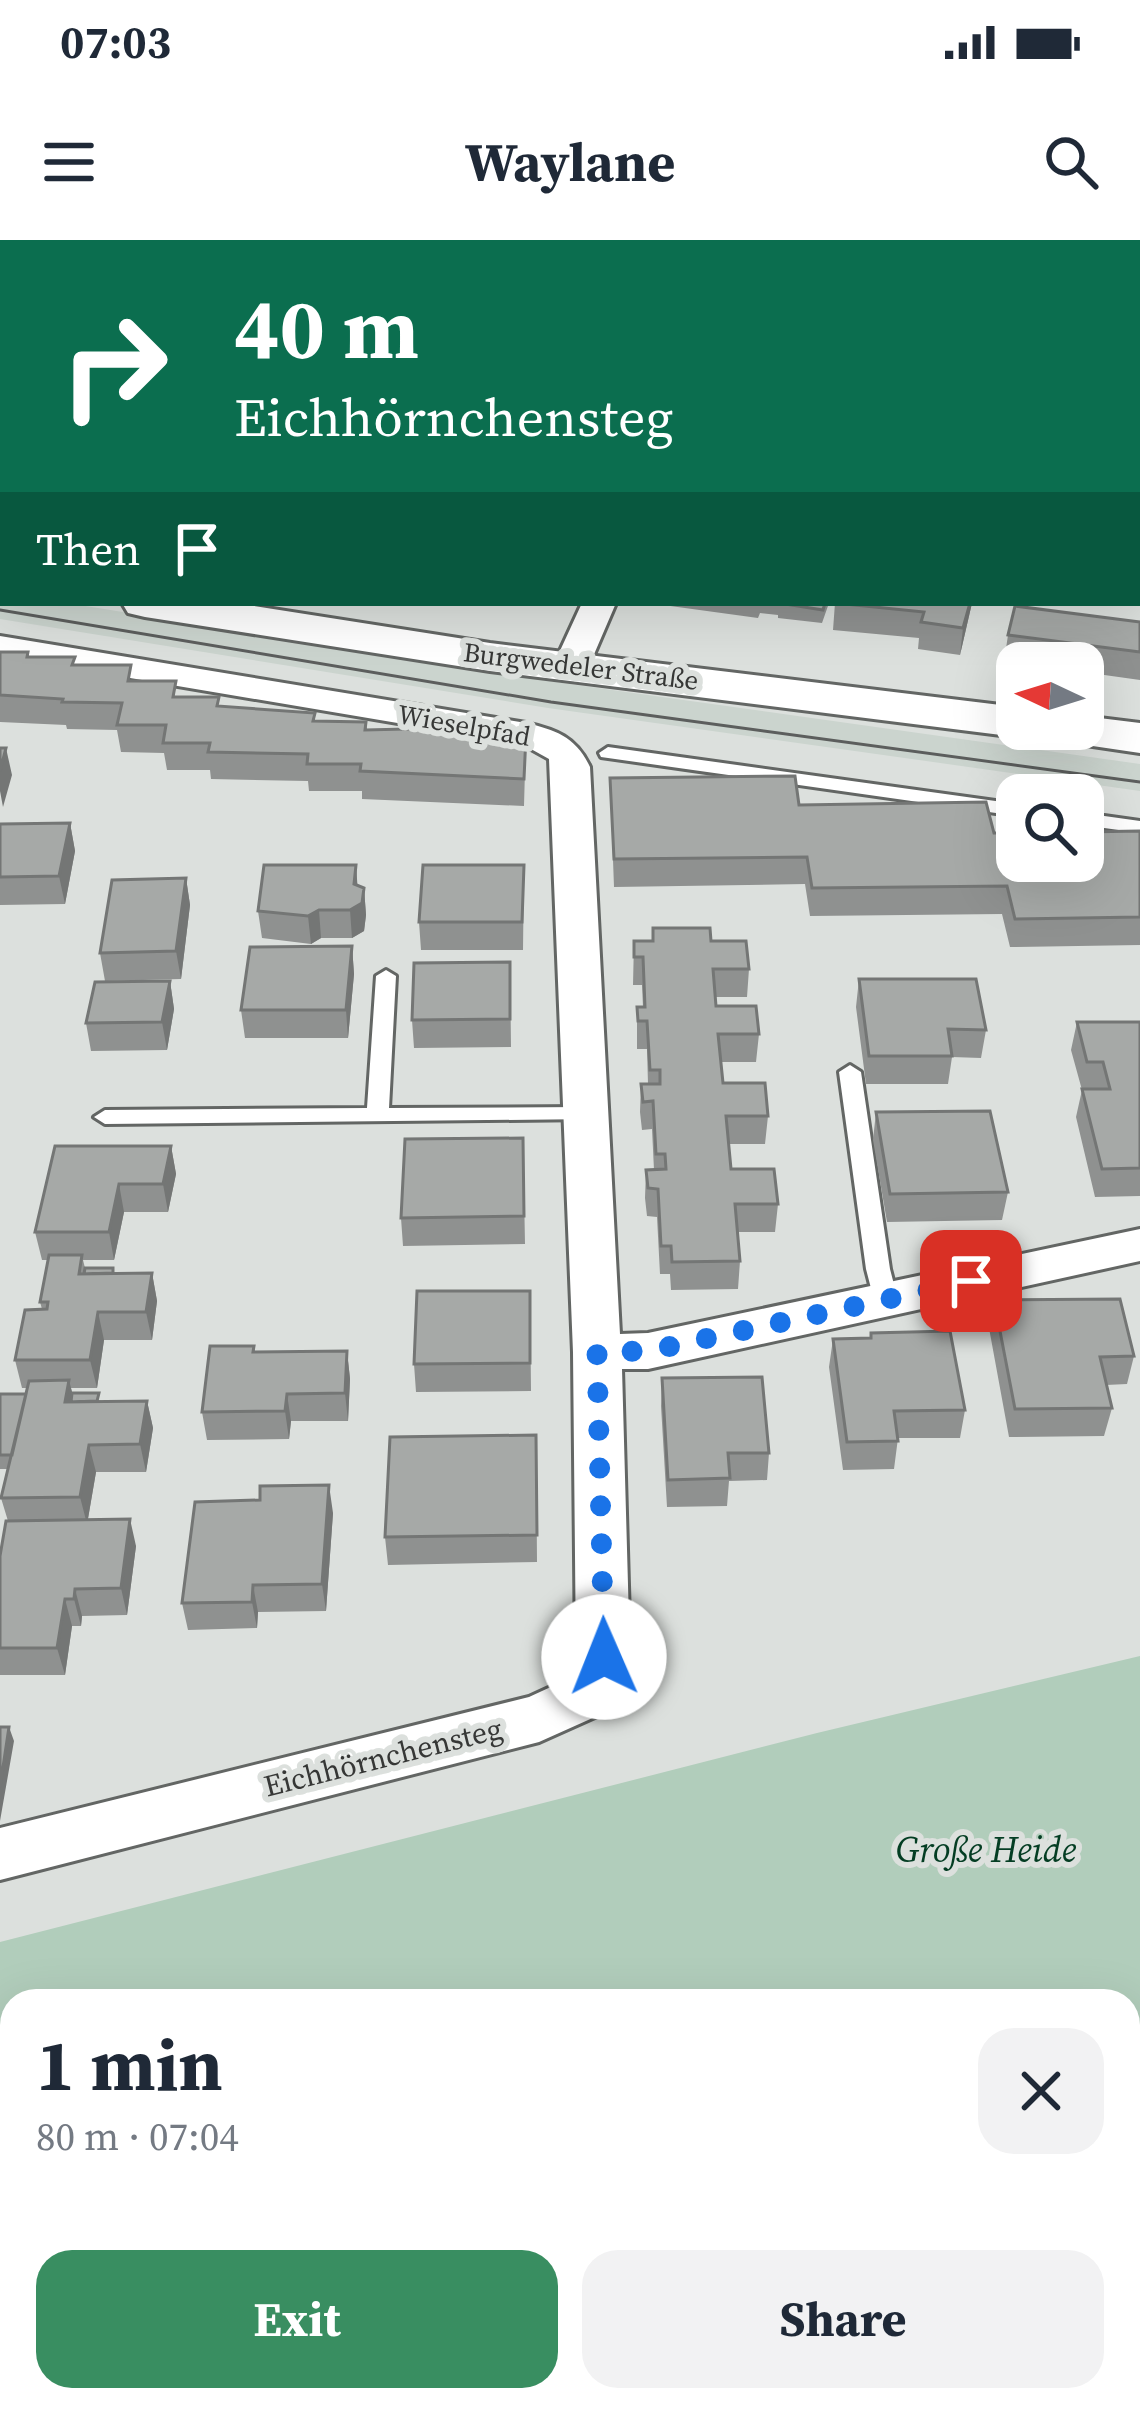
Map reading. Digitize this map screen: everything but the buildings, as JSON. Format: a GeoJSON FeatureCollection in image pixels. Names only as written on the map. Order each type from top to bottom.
{"type":"FeatureCollection","features":[{"type":"Feature","properties":{"kind":"main road","name":"Burgwedeler Straße"},"geometry":{"type":"LineString","coordinates":[[166,606],[996,719]]}},
{"type":"Feature","properties":{"kind":"main road"},"geometry":{"type":"LineString","coordinates":[[1104,733],[1140,738]]}},
{"type":"Feature","properties":{"kind":"street"},"geometry":{"type":"LineString","coordinates":[[572,665],[598,606]]}},
{"type":"Feature","properties":{"kind":"street","name":"Wieselpfad"},"geometry":{"type":"LineString","coordinates":[[0,646],[526,734],[550,740],[566,752],[571,767],[597,1352]]}},
{"type":"Feature","properties":{"kind":"street"},"geometry":{"type":"LineString","coordinates":[[597,1352],[649,1351],[1140,1245]]}},
{"type":"Feature","properties":{"kind":"street","name":"Eichhörnchensteg"},"geometry":{"type":"LineString","coordinates":[[0,1854],[538,1718],[586,1696],[604,1657],[597,1352]]}},
{"type":"Feature","properties":{"kind":"lane"},"geometry":{"type":"LineString","coordinates":[[608,753],[996,807]]}},
{"type":"Feature","properties":{"kind":"lane"},"geometry":{"type":"LineString","coordinates":[[1104,823],[1140,827]]}},
{"type":"Feature","properties":{"kind":"lane"},"geometry":{"type":"LineString","coordinates":[[378,1115],[386,976]]}},
{"type":"Feature","properties":{"kind":"lane"},"geometry":{"type":"LineString","coordinates":[[850,1072],[886,1300]]}},
{"type":"Feature","properties":{"kind":"lane"},"geometry":{"type":"LineString","coordinates":[[105,1117],[586,1114]]}},
{"type":"Feature","properties":{"kind":"shaded area"},"geometry":{"type":"Polygon","coordinates":[[[0,606],[86,606],[562,683],[996,744],[996,750],[1040,750],[1140,764],[1140,791],[1104,786],[1104,774],[1019,774],[548,708],[0,619],[0,606]]]}},
{"type":"Feature","properties":{"kind":"green space","name":"Große Heide"},"geometry":{"type":"Polygon","coordinates":[[[1140,1656],[1140,1989],[0,1989],[0,1942],[817,1733],[1140,1656]]]}},
{"type":"Feature","properties":{"kind":"tram line"},"geometry":{"type":"LineString","coordinates":[[0,610],[551,702],[1140,782]]}},
{"type":"Feature","properties":{"kind":"route"},"geometry":{"type":"LineString","coordinates":[[604,1657],[597,1352],[649,1351],[971,1281]]}}]}
